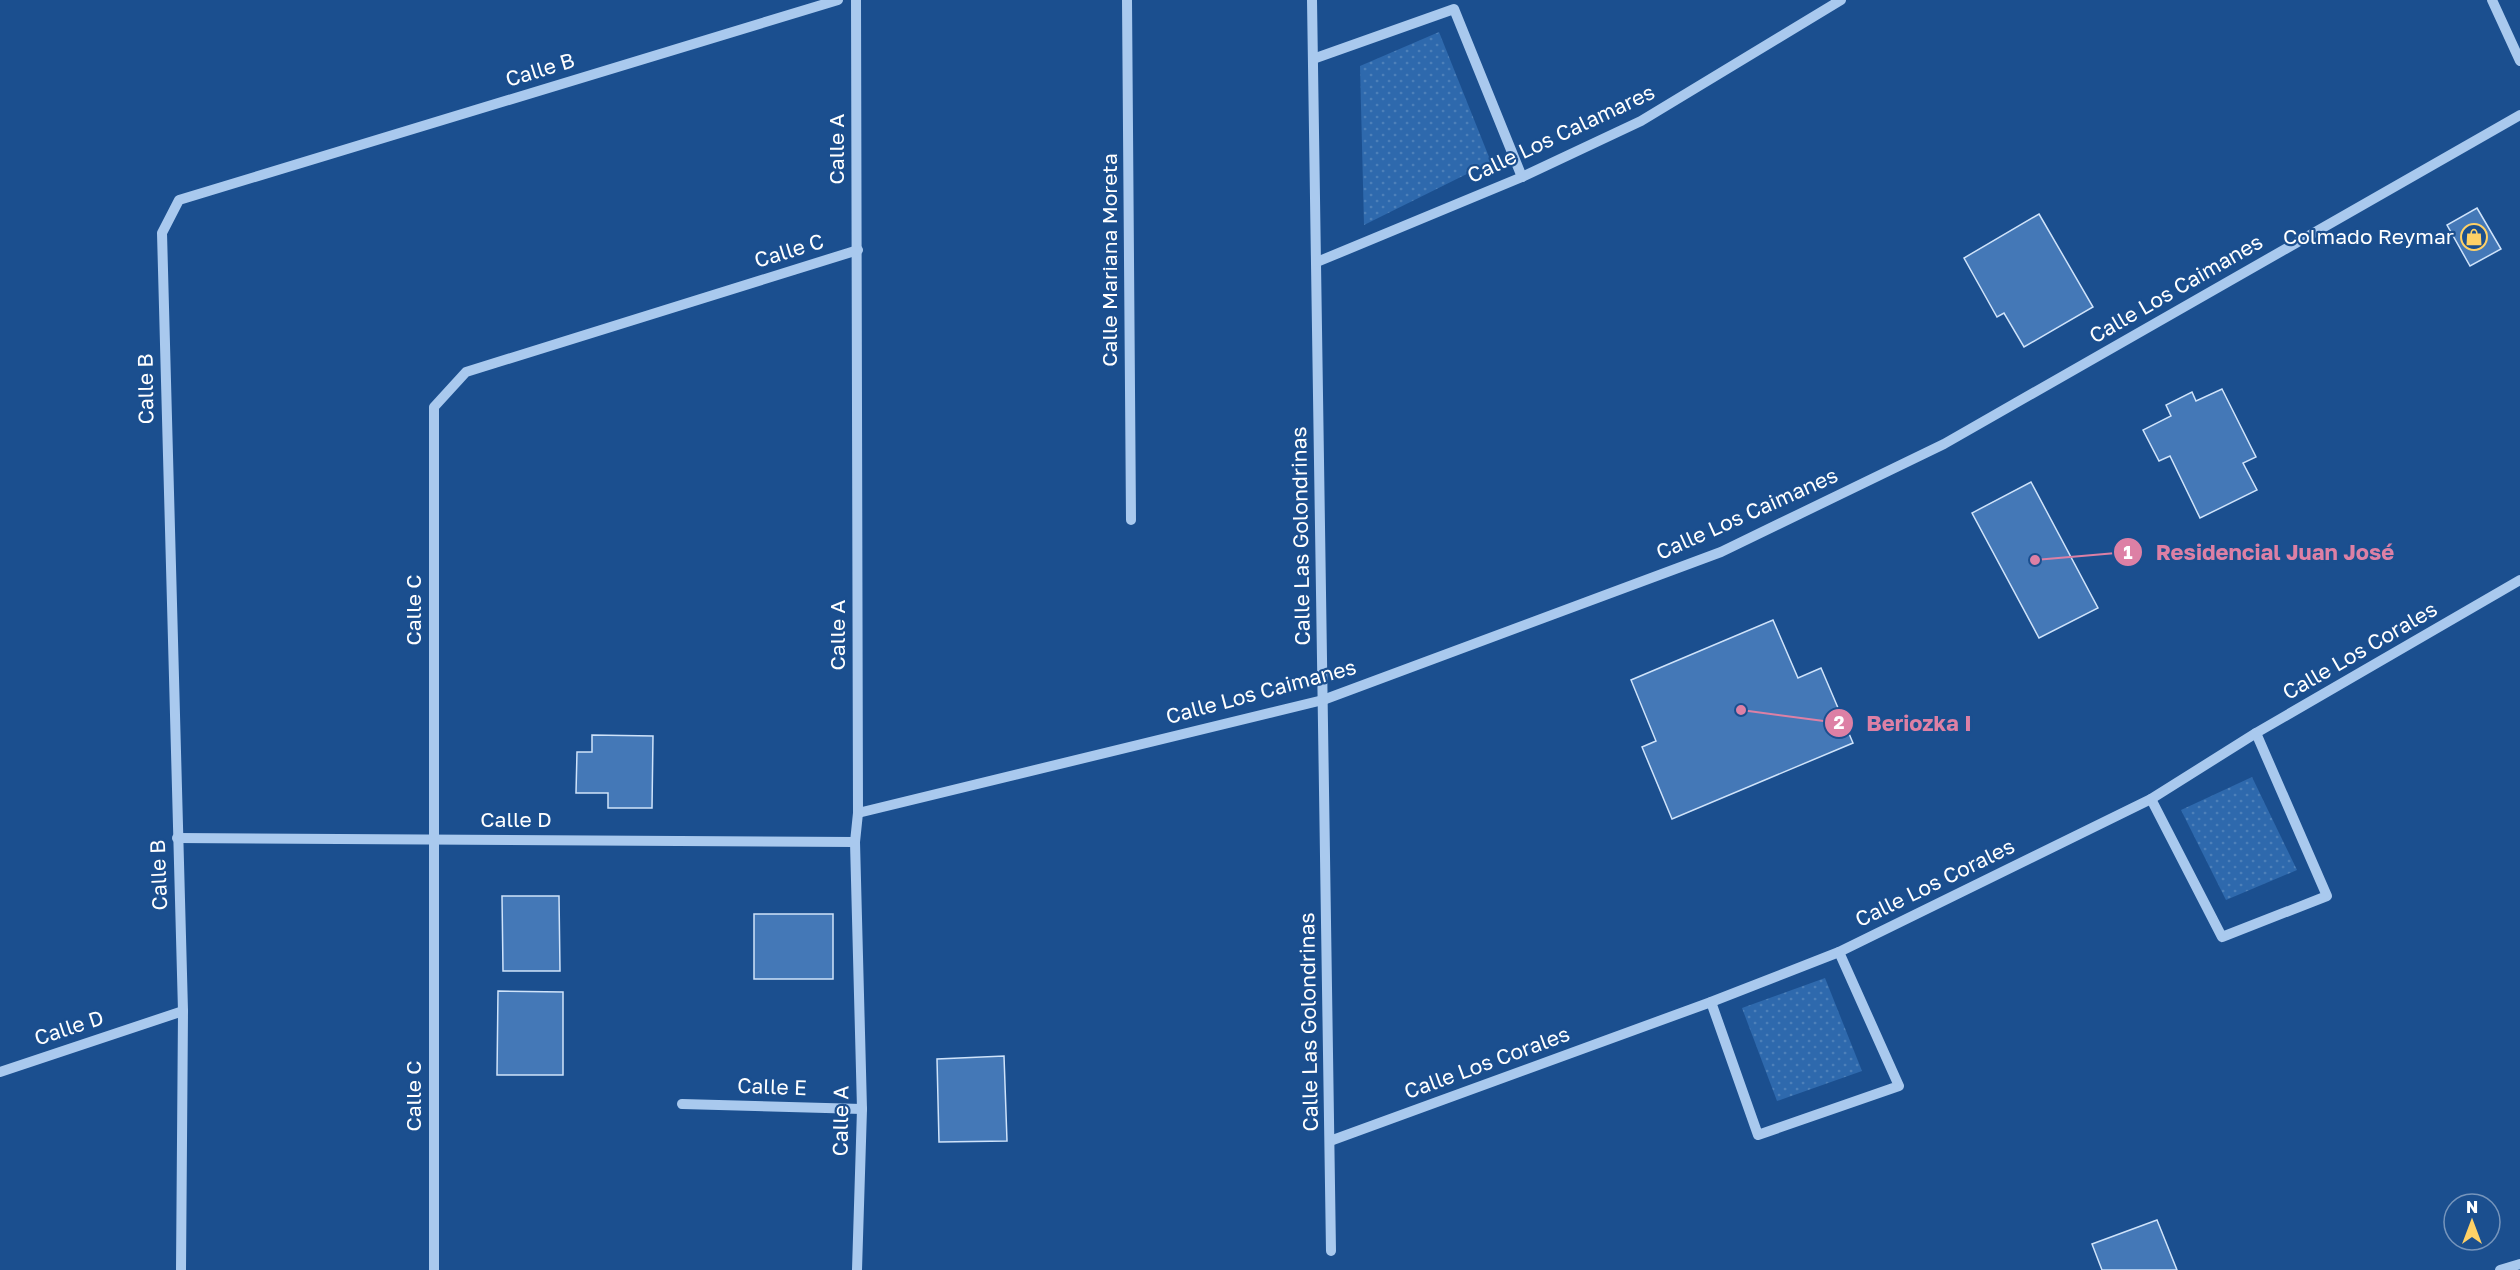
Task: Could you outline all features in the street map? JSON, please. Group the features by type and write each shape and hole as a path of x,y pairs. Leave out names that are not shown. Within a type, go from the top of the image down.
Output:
{"street":[{"name":"Calle B","path":"182,1270 183,1011 162,233 179,200 838,0"},
{"name":"Calle A","path":"856,0 858,813 855,842 862,1109 857,1270"},
{"name":"Calle Mariana Moreta","path":"1127,0 1131,520"},
{"name":"Calle Las Golondrinas","path":"1312,0 1332,1251"},
{"name":"Calle Los Calamares","path":"1317,262 1522,177 1641,122 1841,0"},
{"path":"2492,0 2520,61"},
{"path":"1313,59 1454,9 1522,177"},
{"name":"Calle Los Caimanes","path":"858,813 1323,700 1721,552 1922,454 2520,115"},
{"name":"Calle C","path":"434,1270 434,407 466,372 858,250"},
{"name":"Calle Los Corales","path":"1330,1140 1711,1002 1839,952 2151,799 2256,734 2520,580"},
{"path":"2151,799 2222,937 2326,896 2256,734"},
{"name":"Calle D","path":"177,838 855,842"},
{"path":"1711,1002 1758,1135 1899,1086 1839,952"},
{"name":"Calle D","path":"0,1072 183,1011"},
{"name":"Calle E","path":"682,1104 862,1109"},
{"path":"2500,1270 2520,1264"}],"shaded area":[{"path":"1439,32 1491,162 1364,225 1360,66"},
{"path":"2252,777 2297,870 2226,900 2181,810"},
{"path":"1825,978 1862,1071 1777,1101 1742,1008"}],"building":[{"name":"Colmado Reymar","path":"2477,208 2501,249 2470,266 2447,225"},
{"path":"2039,214 2093,307 2024,347 2004,313 1997,317 1964,258"},
{"path":"2222,389 2256,457 2243,463 2257,490 2200,518 2170,456 2159,461 2143,430 2171,416 2166,405 2192,392 2196,401"},
{"path":"2031,482 2098,608 2039,638 1972,513"},
{"path":"1773,620 1798,678 1821,668 1853,743 1672,819 1642,747 1656,741 1631,680"},
{"path":"592,735 653,736 652,808 608,808 608,793 576,793 577,752 592,752"},
{"path":"502,896 559,896 560,971 503,971"},
{"path":"754,914 833,914 833,979 754,979"},
{"path":"498,991 563,992 563,1075 497,1075"},
{"path":"1004,1056 1007,1141 939,1142 937,1059"},
{"path":"2157,1220 2177,1270 2102,1270 2092,1244"}],"place":[{"name":"Colmado Reymar","path":"2474,237"},
{"name":"Residencial Juan José","path":"2035,560"},
{"name":"Beriozka I","path":"1741,710"}]}
